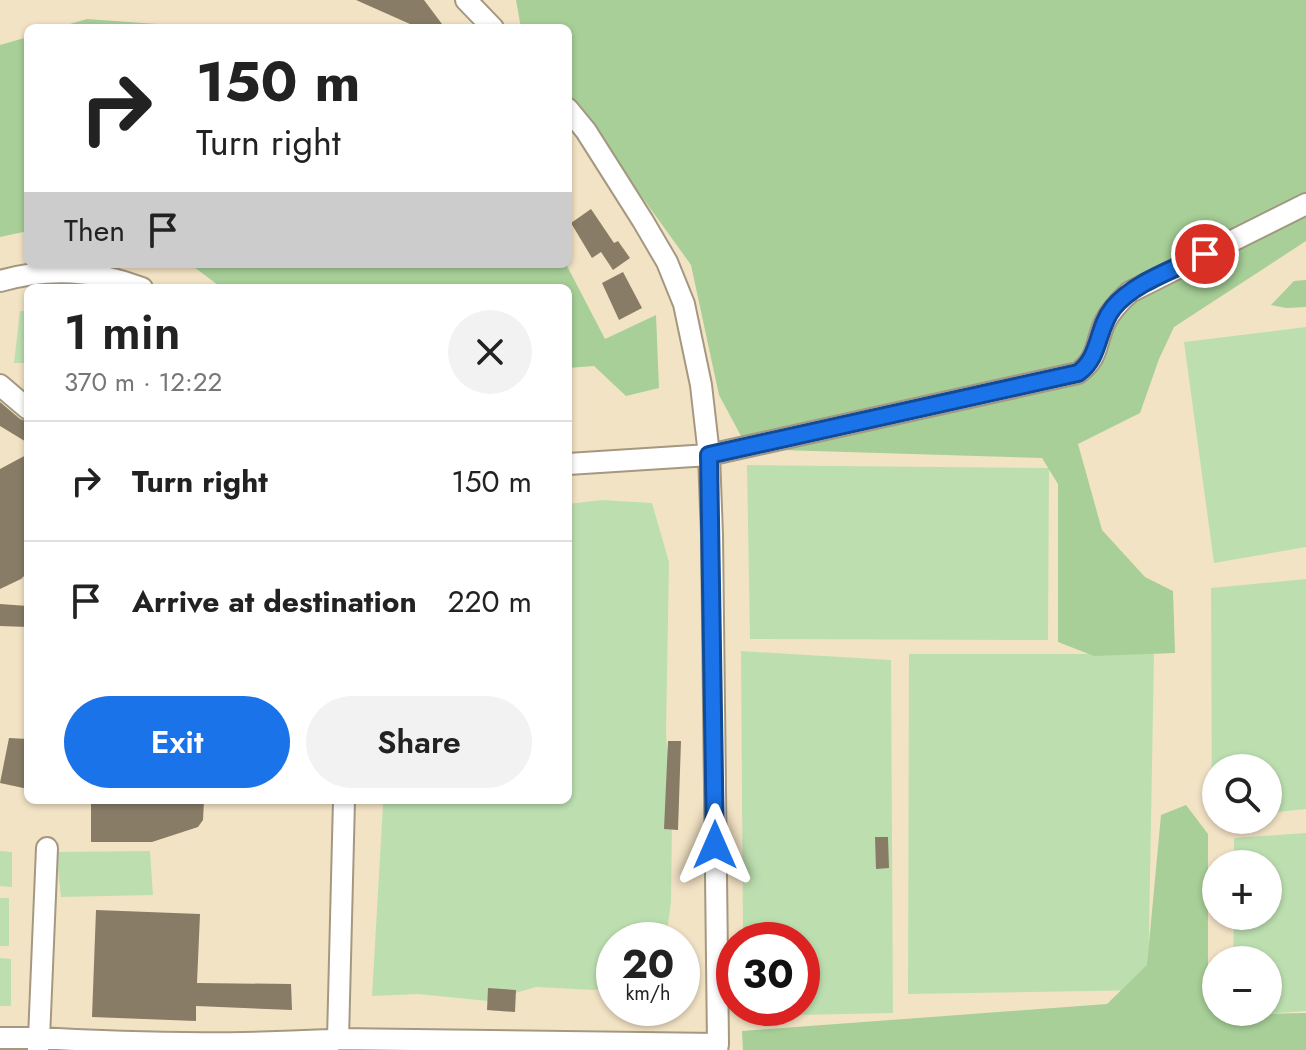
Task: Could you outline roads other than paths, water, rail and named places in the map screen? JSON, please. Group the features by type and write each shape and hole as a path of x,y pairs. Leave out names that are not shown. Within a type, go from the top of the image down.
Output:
{"street":[{"path":"466,0 489,24"},
{"path":"0,1038 39,1044 110,1046 332,1043 718,1047 709,455 701,385 684,304 667,262 586,131 572,114"},
{"path":"572,464 709,455 1078,373 1090,365 1108,316 1130,292 1306,204"},
{"path":"0,281 29,273 66,271 110,276 131,284"},
{"path":"0,385 24,406"},
{"path":"332,1043 344,804"},
{"path":"39,1044 47,848"}]}
